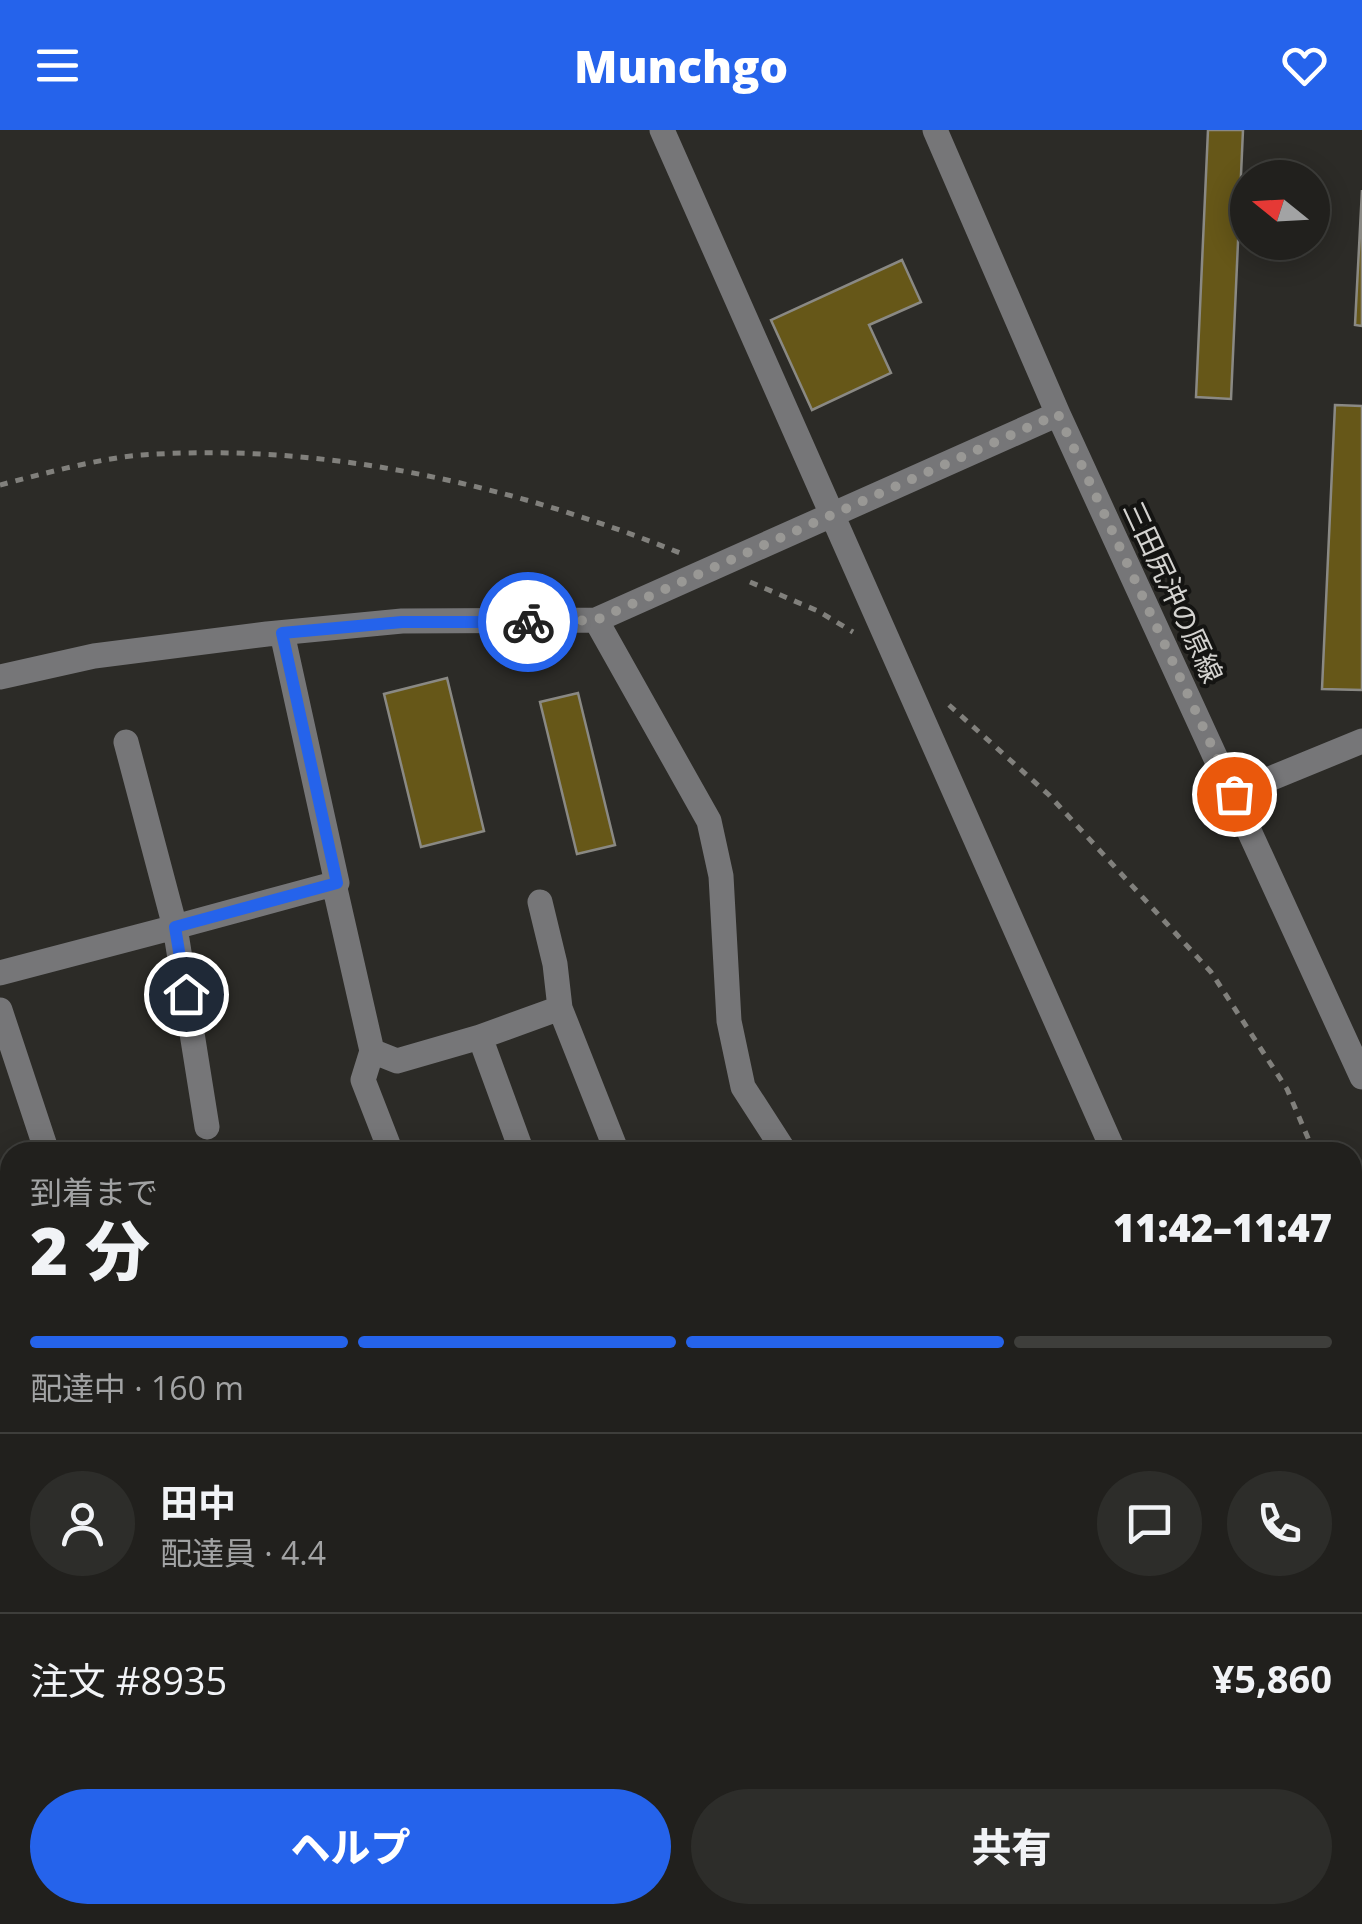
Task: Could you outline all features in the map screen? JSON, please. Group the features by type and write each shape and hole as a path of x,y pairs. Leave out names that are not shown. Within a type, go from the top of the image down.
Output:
{"street":[{"path":"662,130 1110,1142"},
{"name":"三田尻沖の原線","path":"935,130 1058,414 1362,1077"},
{"path":"0,677 94,656 282,633 402,622 596,620 1058,414"},
{"path":"596,620 708,820 721,876 729,1021 743,1087 778,1142"},
{"path":"0,973 337,883 282,633"},
{"path":"1234,794 1362,741"},
{"path":"126,742 175,927 207,1127"},
{"path":"334,884 372,1051 362,1080 387,1142"},
{"path":"540,902 556,964 560,1008 613,1142"},
{"path":"372,1051 397,1061 560,1008"},
{"path":"0,1010 43,1142"},
{"path":"480,1037 518,1142"}],"path":[{"path":"0,485 138,455 230,452 356,464 515,494 716,567 818,611 896,658"},
{"path":"938,695 1049,794 1212,972 1287,1089 1310,1142"}],"building":[{"path":"1208,130 1243,130 1242,160 1230,160 1230,260 1237,260 1231,399 1196,397"},
{"path":"1362,190 1362,326 1355,325"},
{"path":"902,260 921,302 869,325 891,373 812,410 771,320"},
{"path":"1335,405 1362,406 1362,690 1322,689"},
{"path":"447,678 484,831 421,847 384,694"},
{"path":"578,693 615,845 577,854 540,702"}],"way so far":[{"path":"528,622 596,620 1058,414 1234,794"}],"route":[{"path":"186,994 175,927 337,883 282,633 402,622 528,622"}]}
